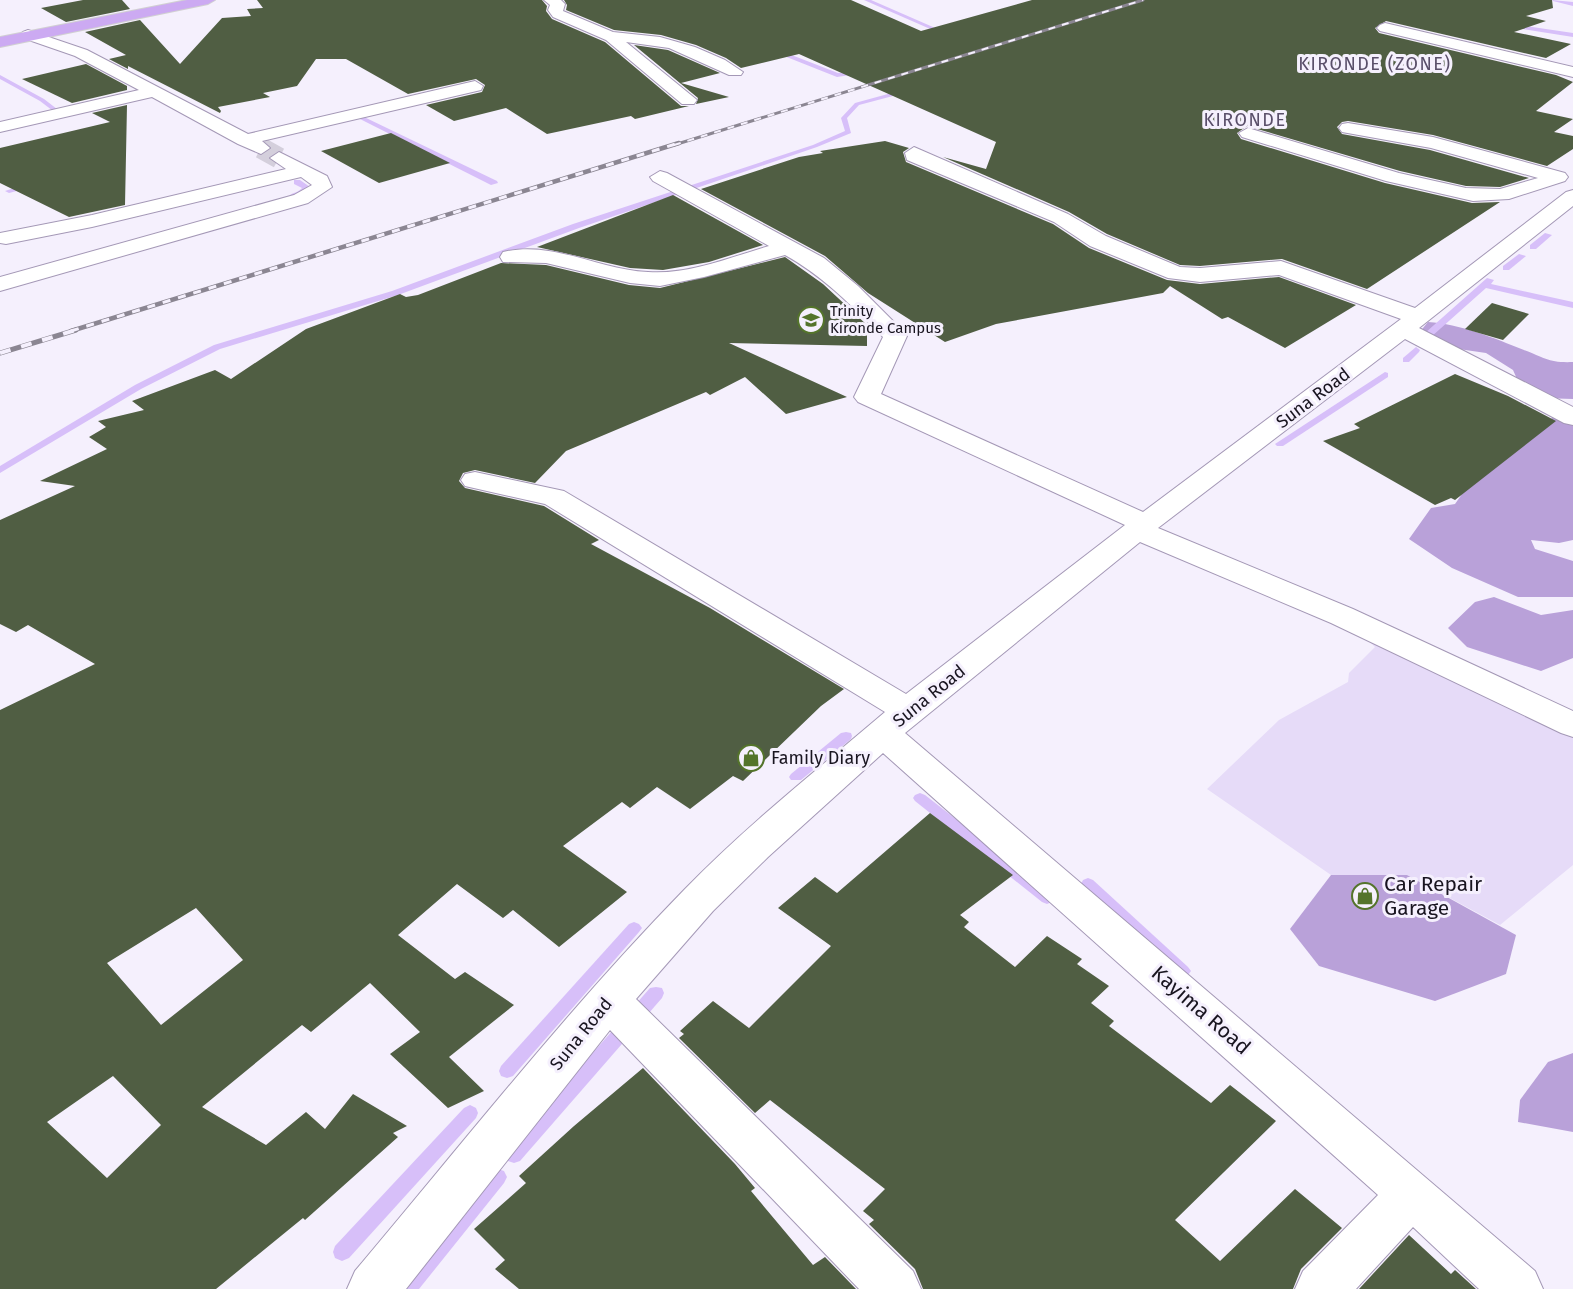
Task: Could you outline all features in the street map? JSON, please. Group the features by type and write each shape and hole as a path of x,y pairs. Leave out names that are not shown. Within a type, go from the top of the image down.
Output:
{"main road":[{"path":"0,42 208,0"}],"street":[{"path":"551,0 558,4 555,10 558,14 611,37 688,100"},
{"path":"1385,27 1573,72"},
{"path":"0,284 301,199 317,192 323,184 303,171 81,53 28,36"},
{"path":"611,37 646,37 671,44 697,52 735,72"},
{"path":"262,149 475,86"},
{"path":"0,127 154,92"},
{"path":"1348,128 1433,143 1568,185"},
{"path":"1248,133 1309,149 1335,161 1378,174 1475,195 1493,196 1568,185"},
{"path":"914,153 914,156 947,171 1061,218 1098,241 1169,271 1200,275 1281,268 1411,323 1573,417"},
{"path":"6,237 92,221 303,171"},
{"path":"660,177 787,247 834,277 895,336 867,397 1142,527 1342,616 1573,725"},
{"name":"Suna Road","path":"373,1289 609,1000 699,900 754,847 895,722 1142,527 1411,323 1568,185"},
{"path":"92,221 121,241"},
{"path":"511,257 531,255 557,257 650,279 699,270 787,247"},
{"name":"Kayima Road","path":"475,480 554,497 895,722 1517,1289"},
{"path":"609,1000 896,1289"},
{"path":"1321,1289 1412,1194"}],"shaded area":[{"path":"1428,322 1477,332 1547,359 1573,362 1573,399 1542,398 1521,388 1513,370 1486,353 1445,347 1418,334"},
{"path":"1564,409 1573,409 1573,540 1559,543 1531,540 1535,549 1573,561 1573,597 1518,597 1452,568 1409,539 1431,508 1455,504 1474,477"},
{"path":"1494,597 1541,615 1573,610 1573,658 1541,671 1467,647 1448,628 1475,602"},
{"path":"1362,634 1573,733 1573,865 1500,925 1407,875 1331,875 1207,789 1279,720 1348,682 1349,673 1375,647"},
{"path":"1331,875 1407,875 1516,935 1506,974 1435,1001 1319,966 1290,929"},
{"path":"1573,1053 1573,1132 1518,1122 1520,1100 1548,1062"}],"building":[{"path":"83,0 122,0 130,9 66,22 41,8"},
{"path":"257,0 542,0 552,19 605,42 681,106 689,106 635,119 631,116 547,134 506,108 454,121 426,105 482,92 485,85 476,79 408,94 346,59 316,59 297,86 263,93 270,97 218,107 220,113 128,66 128,69 109,59 126,55 85,32 140,20 180,64 222,18 251,16 247,9 263,8"},
{"path":"564,0 851,0 921,31 1032,0 1552,0 1553,8 1526,16 1546,21 1514,32 1571,44 1546,58 1386,21 1375,28 1379,33 1556,75 1573,82 1536,111 1573,119 1554,132 1573,136 1573,149 1547,166 1433,135 1348,121 1342,122 1337,127 1342,134 1430,150 1529,178 1500,187 1466,186 1400,171 1247,126 1237,133 1241,139 1385,183 1472,203 1500,202 1367,289 1282,259 1200,266 1180,265 1107,234 1069,212 943,157 986,169 996,142 799,54 741,68 726,58 696,45 661,35 614,30 566,10 567,5"},
{"path":"634,45 668,50 720,73 681,83 729,97 696,104 698,98"},
{"path":"86,64 127,86 127,90 72,103 22,79"},
{"path":"127,105 125,205 69,217 0,183 0,148 110,122 92,113"},
{"path":"391,133 450,163 379,183 321,151"},
{"path":"885,141 909,148 903,152 906,162 1053,224 1089,248 1167,280 1200,284 1279,277 1356,305 1285,348 1228,317 1222,319 1170,286 1163,293 996,324 945,342 868,293 825,256 701,189 799,157 823,153 820,151"},
{"path":"673,195 763,245 709,262 663,270 630,268 537,247"},
{"path":"785,257 823,284 867,325 867,346 729,343 847,397 786,414 745,377 710,395 706,392 566,451 535,483 475,470 463,473 459,481 465,488 544,506 599,540 591,544 710,608 844,689 821,706 743,781 733,776 690,809 657,787 630,808 622,802 563,846 627,892 559,947 513,910 503,918 457,884 398,935 455,979 465,972 514,1005 449,1057 484,1091 448,1108 390,1054 420,1032 370,983 311,1032 302,1025 202,1107 266,1145 306,1112 325,1129 353,1094 407,1126 393,1133 398,1137 305,1220 303,1218 216,1289 0,1289 0,710 95,664 28,625 16,632 0,624 0,520 75,486 40,481 107,449 89,437 106,427 98,421 144,410 132,401 215,370 231,379 306,329 400,294 406,297 418,295 501,263 546,265 629,285 660,288","holes":["196,908 243,960 161,1025 107,963","113,1076 161,1125 107,1178 47,1122"]},
{"path":"1492,303 1529,314 1503,340 1465,329"},
{"path":"1455,374 1508,396 1556,421 1455,500 1451,498 1435,505 1323,441 1360,428 1354,424"},
{"path":"930,813 1013,875 960,915 969,922 964,927 1015,967 1047,936 1082,959 1077,964 1109,986 1091,1003 1114,1021 1109,1026 1211,1103 1230,1085 1276,1121 1175,1220 1220,1261 1295,1189 1342,1228 1301,1269 1293,1289 923,1289 915,1269 869,1224 874,1220 863,1211 885,1189 770,1100 755,1113 679,1038 684,1034 680,1031 713,1001 749,1028 831,946 778,908 815,877 837,893"},
{"path":"643,1068 735,1164 755,1188 751,1191 813,1265 825,1257 856,1289 519,1289 495,1269 505,1260 474,1229 526,1183 519,1176"},
{"path":"1409,1235 1451,1274 1455,1270 1476,1289 1359,1289"}],"waterway":[{"path":"867,0 946,34"},
{"path":"1555,0 1573,4"},
{"path":"1512,26 1573,35"},
{"path":"776,51 837,75 861,73"},
{"path":"0,77 42,100 63,116"},
{"path":"0,470 138,387 217,347 395,293 576,226 815,146 849,132 844,118 857,104 906,91"},
{"path":"362,118 494,183"},
{"path":"293,196 302,193 306,187 297,182"},
{"path":"9,191 29,185"},
{"path":"1533,247 1548,235"},
{"path":"1506,268 1522,256"},
{"path":"1428,335 1490,280"},
{"path":"1485,285 1573,305"},
{"path":"1406,360 1416,350"},
{"path":"1280,444 1385,375"},
{"path":"796,777 846,736"},
{"path":"920,798 1047,898"},
{"path":"1088,884 1183,971"},
{"path":"507,1071 634,928"},
{"path":"514,1155 656,993"},
{"path":"342,1252 470,1113"},
{"path":"407,1289 498,1177"}],"tunnel":[{"path":"261,148 279,158"}],"railway":[{"path":"674,145 1143,0"},
{"path":"71,331 679,143"},
{"path":"0,353 76,330"}],"place":[{"name":"Trinity Kironde Campus","path":"811,320"},
{"name":"Family Diary","path":"751,758"},
{"name":"Car Repair Garage","path":"1365,896"}],"district":[{"name":"KIRONDE (ZONE)","path":"1375,64"},
{"name":"KIRONDE","path":"1245,120"}]}
